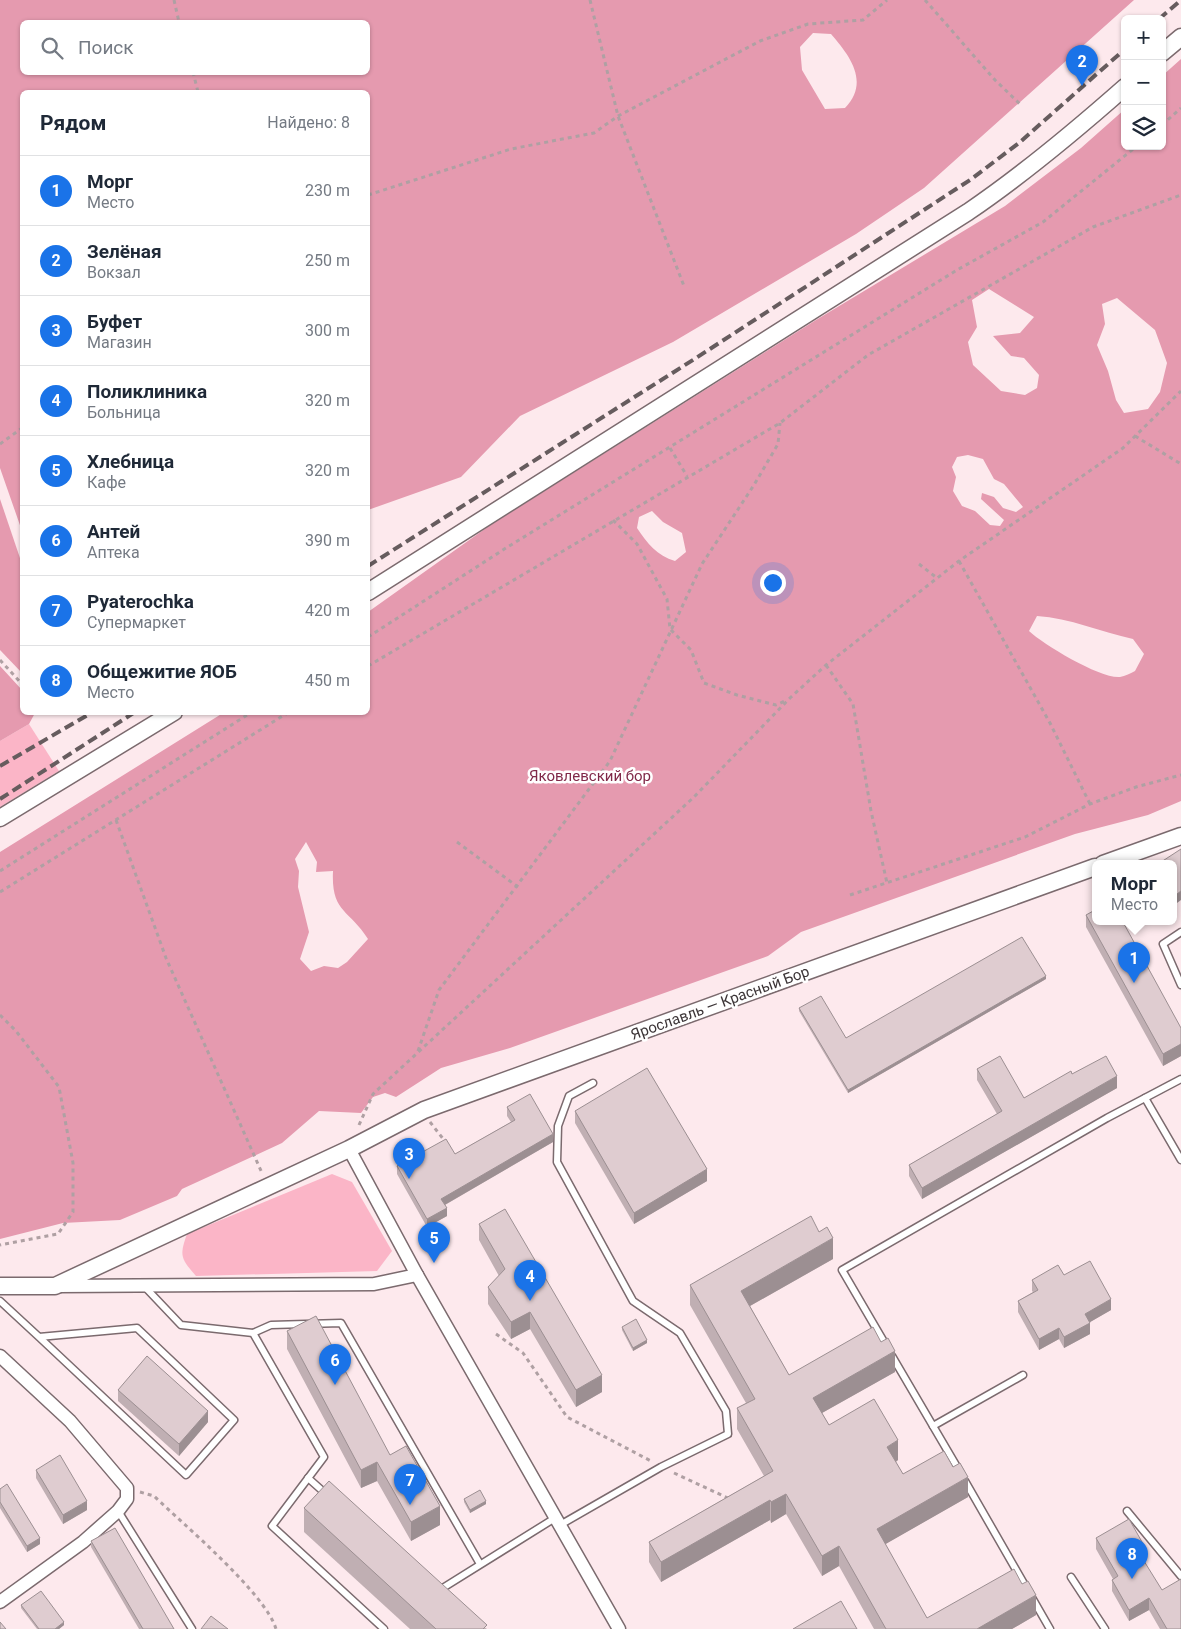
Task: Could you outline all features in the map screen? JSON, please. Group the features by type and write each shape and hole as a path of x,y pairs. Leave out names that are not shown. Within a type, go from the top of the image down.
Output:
{"street":[{"path":"1166,50 1181,37"},
{"path":"370,591 968,212 1017,178 1121,90"},
{"path":"0,818 169,715"},
{"path":"1114,860 1181,836"},
{"name":"Ярославль — Красный Бор","path":"55,1286 349,1149 424,1110 1092,868"},
{"path":"349,1149 417,1275 619,1629"},
{"path":"0,1286 374,1284 417,1275"},
{"path":"0,1356 70,1421 127,1488 127,1499 118,1511 83,1542 0,1602"}],"lane":[{"path":"1181,932 1163,944 1181,985"},
{"path":"1050,1629 842,1270 1181,1079"},
{"path":"436,1592 480,1564 558,1521 728,1434 726,1411 680,1333 633,1301 557,1162 558,1126 569,1096 593,1083"},
{"path":"1145,1098 1181,1160"},
{"path":"144,1285 181,1325 253,1333 271,1325 341,1323 480,1564"},
{"path":"0,1301 186,1474 234,1420 137,1328 39,1337"},
{"path":"253,1333 324,1457 272,1526 384,1629"},
{"path":"933,1426 1023,1375"},
{"path":"308,1478 329,1497"},
{"path":"118,1511 192,1629"},
{"path":"1127,1511 1181,1576"},
{"path":"1071,1577 1105,1629"},
{"path":"428,1586 442,1598"}],"path":[{"path":"174,0 179,20"},
{"path":"590,0 618,116 684,286"},
{"path":"370,194 380,189 511,149 594,133 618,116 760,41 808,24 862,20 887,0"},
{"path":"925,0 995,80 1021,105"},
{"path":"194,75 198,90"},
{"path":"1166,121 1181,108"},
{"path":"370,636 506,548 957,270 1043,222 1132,150"},
{"path":"370,665 687,476 780,423 868,356 1093,227 1181,195"},
{"path":"349,1149 373,1094 694,797 790,698 826,665 959,561 1123,448 1181,391"},
{"path":"418,1052 439,990 518,887 610,761 702,564 754,485 778,444 780,423"},
{"path":"0,444 20,429"},
{"path":"1135,436 1181,464"},
{"path":"670,448 687,476"},
{"path":"613,520 637,544 667,599 670,629 690,650 704,683 737,696 776,705 790,698"},
{"path":"959,561 1050,723 1090,804"},
{"path":"919,564 937,578"},
{"path":"0,660 20,682"},
{"path":"826,665 853,704 871,811 887,883"},
{"path":"0,871 247,715"},
{"path":"0,892 284,715"},
{"path":"850,895 1025,837 1090,804 1136,787 1181,775"},
{"path":"116,820 166,958 268,1187"},
{"path":"457,842 518,887"},
{"path":"0,1015 16,1031 59,1087 73,1163 73,1212 58,1234 0,1245"},
{"path":"424,1110 432,1127 444,1140"},
{"path":"496,1334 523,1353 567,1417 661,1467 737,1502"},
{"path":"127,1488 154,1496 246,1585 273,1618 276,1629"}],"shaded area":[{"path":"29,724 59,771 0,807 0,741"},
{"path":"332,1174 352,1182 392,1251 377,1271 196,1276 184,1261 182,1252 187,1234"}],"green space":[{"path":"0,0 1134,0 924,188 856,234 673,342 520,416 461,477 370,509 370,90 20,90 20,525 0,468","holes":["813,33 831,34 845,51 857,79 856,89 845,108 825,109 802,70 800,47"]},
{"name":"Яковлевский бор","path":"1181,59 1181,801 1148,815 1075,834 801,932 768,956 510,1048 441,1068 396,1097 385,1093 373,1097 361,1113 319,1111 282,1143 182,1189 177,1196 120,1220 63,1223 0,1239 0,852 220,715 370,715 370,611 489,526 816,320 1005,206 1081,148 1121,113 1121,150 1166,150 1166,72","holes":["989,289 1034,317 1020,333 993,336 1011,356 1024,358 1039,375 1037,388 1025,395 1001,391 973,365 968,342 977,327 972,300","1117,298 1155,330 1167,363 1160,392 1148,409 1124,413 1116,400 1108,371 1097,345 1105,324 1102,304","968,455 983,459 994,479 1004,484 1023,507 1016,512 1003,508 994,497 982,493 981,499 1004,520 1000,526 990,525 975,511 962,506 953,491 956,477 952,467 957,457","652,511 663,522 682,533 686,552 675,561 658,552 649,544 637,528 639,517","1037,616 1073,622 1133,639 1144,654 1135,671 1126,675 1120,677 1100,673 1059,652 1029,631","306,842 317,862 316,872 333,871 333,885 338,903 368,939 347,962 338,968 324,966 311,971 300,959 309,932 298,887 299,871 295,859"]},
{"path":"0,499 20,558 20,671 0,650"},
{"path":"0,666 20,688 20,715 34,715 29,724 0,741"}],"building":[{"path":"1181,849 1181,891 1177,894 1177,860 1164,860"},
{"path":"1092,912 1092,925 1125,925 1181,1028 1181,1044 1163,1054 1086,915"},
{"path":"1022,937 1046,976 848,1090 799,1008 821,996 846,1038"},
{"path":"1000,1056 1024,1098 1071,1071 1072,1074 1106,1056 1117,1076 922,1188 909,1165 1002,1111 977,1069"},
{"path":"647,1068 707,1169 634,1213 575,1111"},
{"path":"530,1094 553,1134 441,1199 447,1208 427,1219 397,1166 446,1139 455,1154 515,1120 507,1107"},
{"path":"505,1209 602,1375 576,1390 530,1312 511,1322 488,1287 505,1269 479,1224"},
{"path":"811,1216 819,1232 827,1227 833,1238 741,1291 789,1375 873,1327 881,1342 888,1338 895,1351 813,1398 829,1425 874,1399 898,1440 887,1447 903,1474 944,1451 953,1467 960,1463 968,1477 877,1529 927,1618 1014,1569 1022,1584 1028,1581 1036,1595 977,1629 886,1629 839,1546 822,1556 786,1494 771,1502 770,1500 661,1562 649,1542 773,1471 737,1408 755,1399 690,1285"},
{"path":"1090,1261 1111,1299 1085,1314 1090,1323 1064,1337 1059,1328 1039,1339 1018,1301 1038,1290 1032,1280 1058,1265 1064,1275"},
{"path":"316,1316 390,1455 406,1446 440,1506 411,1522 377,1462 361,1470 287,1331"},
{"path":"636,1319 647,1340 633,1348 622,1327"},
{"path":"147,1356 208,1411 179,1444 118,1390"},
{"path":"60,1455 87,1501 63,1515 36,1470"},
{"path":"329,1481 487,1625 483,1629 436,1629 304,1508"},
{"path":"7,1484 40,1538 27,1546 0,1502 0,1489"},
{"path":"480,1490 486,1501 470,1510 464,1499"},
{"path":"1129,1519 1146,1549 1139,1553 1162,1590 1181,1579 1181,1629 1167,1629 1149,1598 1129,1610 1112,1580 1118,1576 1096,1538"},
{"path":"115,1528 174,1629 143,1629 91,1541"},
{"path":"41,1591 64,1622 55,1629 39,1629 21,1605"},
{"path":"841,1601 857,1629 793,1629"},
{"path":"211,1616 228,1629 201,1629"},
{"path":"0,1622 6,1629 0,1629"}],"railway":[{"path":"1164,15 1181,0"},
{"path":"370,565 696,358 970,180 1019,143 1121,53"},
{"path":"0,766 88,715"},
{"path":"0,799 130,715"}],"place":[{"name":"Зелёная","path":"1082,86"},
{"name":"Морг","path":"1134,983"},
{"name":"Буфет","path":"409,1179"},
{"name":"Хлебница","path":"434,1263"},
{"name":"Поликлиника","path":"530,1301"},
{"name":"Антей","path":"335,1385"},
{"name":"Pyaterochka","path":"410,1505"},
{"name":"Общежитие ЯОБ","path":"1132,1579"}]}
